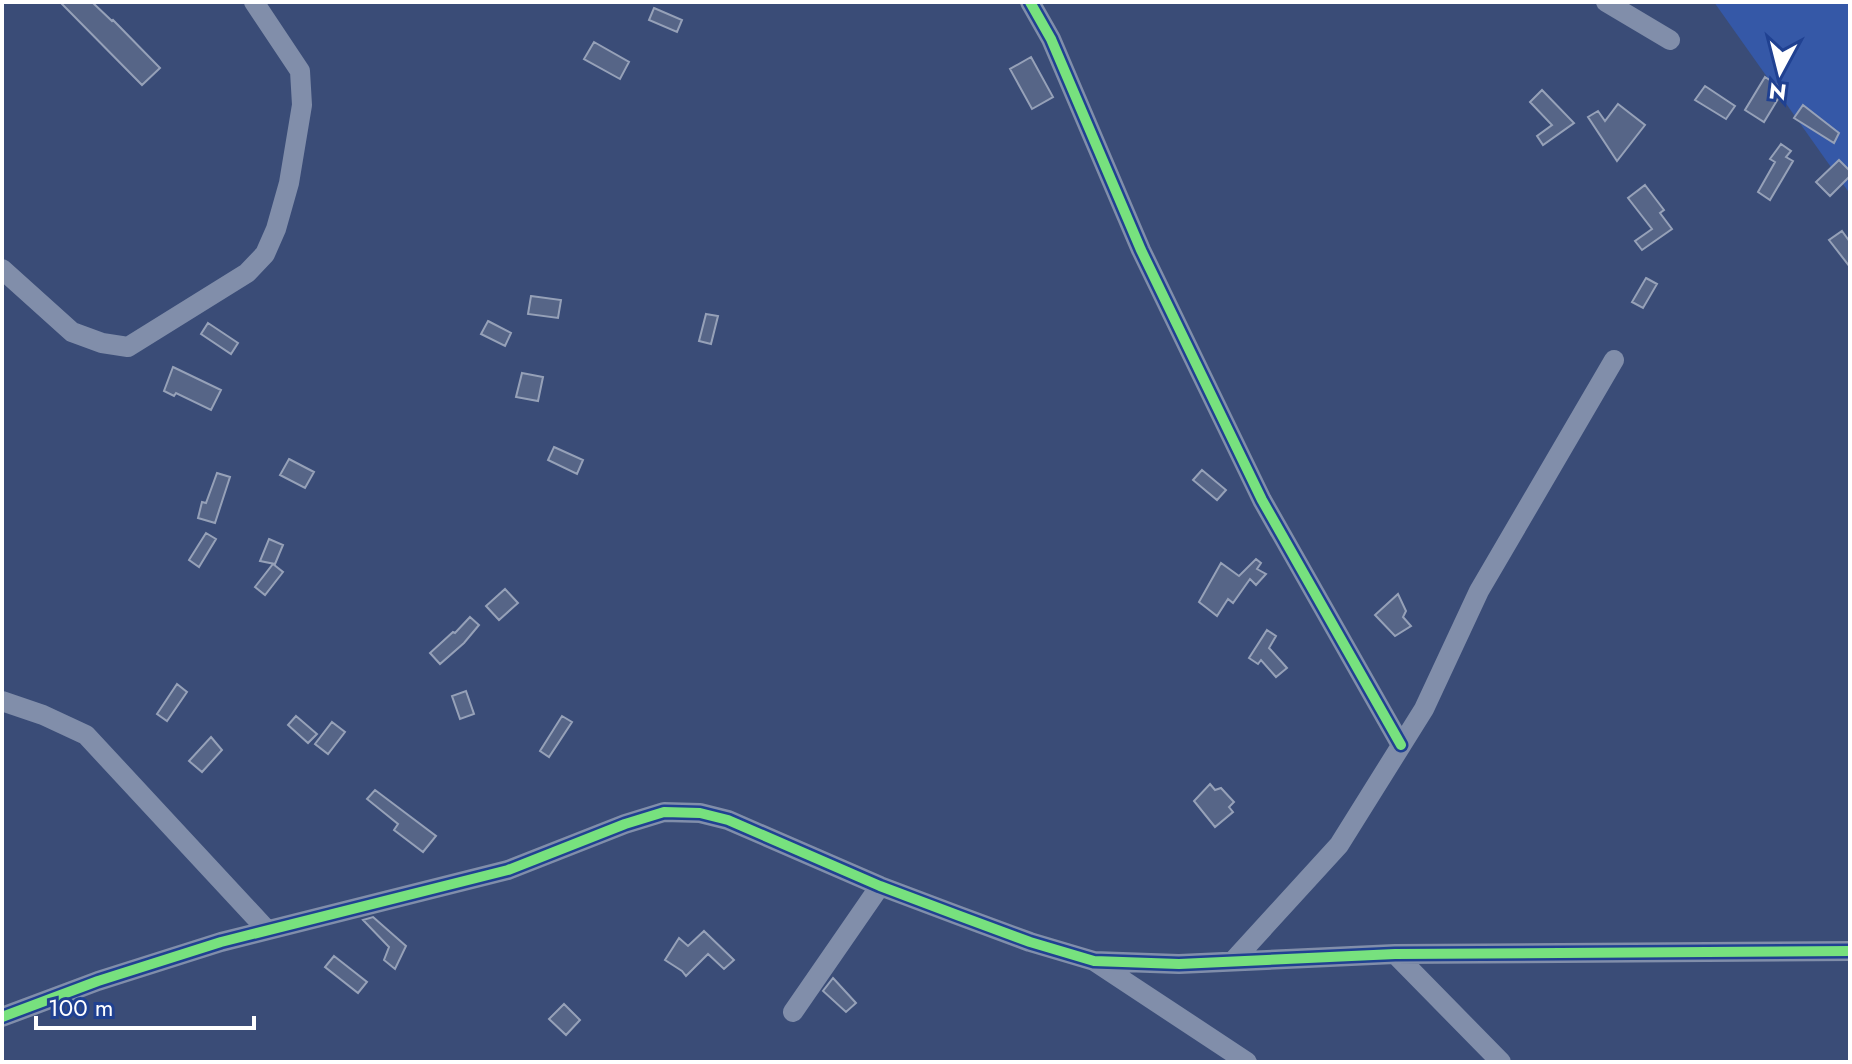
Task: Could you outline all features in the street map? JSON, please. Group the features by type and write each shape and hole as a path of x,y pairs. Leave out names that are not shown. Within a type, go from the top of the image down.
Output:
{"street":[{"path":"2,269 72,332 102,343 128,347 247,273 265,254 276,229 289,183 302,105 300,71 254,2"},
{"path":"1030,2 1051,39 1141,250 1262,500 1401,745"},
{"path":"1606,2 1670,40"},
{"path":"1233,961 1339,845 1424,709 1479,591 1614,360"},
{"path":"2,701 43,715 86,735 267,930"},
{"path":"2,1017 98,981 221,942 508,870 664,812 700,813 728,820 880,886 1030,942 1094,961 1179,964 1395,954 1850,951"},
{"path":"793,1012 880,886"},
{"path":"1395,954 1501,1062"},
{"path":"1094,961 1247,1062"}],"shaded area":[{"path":"1714,2 1850,2 1850,194"}],"building":[{"path":"60,2 92,2 160,68 142,85"},
{"path":"654,8 682,20 677,32 649,20"},
{"path":"594,42 629,62 620,79 584,59"},
{"path":"1031,57 1053,97 1032,109 1010,69"},
{"path":"1765,77 1784,89 1764,122 1745,110"},
{"path":"1705,86 1735,106 1726,119 1695,100"},
{"path":"1542,90 1574,123 1543,145 1537,136 1552,125 1530,102"},
{"path":"1618,104 1645,125 1617,161 1588,117 1598,111 1605,121"},
{"path":"1803,105 1839,133 1834,143 1794,118"},
{"path":"1781,144 1791,151 1786,157 1793,161 1770,200 1758,192 1775,162 1770,159"},
{"path":"1839,160 1850,171 1850,176 1830,196 1816,182"},
{"path":"1645,185 1664,210 1660,213 1672,229 1642,250 1635,241 1652,229 1628,198"},
{"path":"1842,231 1850,242 1850,267 1829,240"},
{"path":"1646,278 1657,284 1643,308 1632,302"},
{"path":"531,296 561,300 558,318 528,314"},
{"path":"706,314 718,316 711,344 699,341"},
{"path":"488,321 511,333 505,346 481,334"},
{"path":"208,323 238,343 231,354 201,334"},
{"path":"173,367 221,390 211,410 176,393 174,396 164,391"},
{"path":"522,373 543,377 538,401 516,397"},
{"path":"554,447 583,460 577,474 548,460"},
{"path":"289,459 314,472 305,488 280,475"},
{"path":"1202,470 1226,490 1217,500 1193,480"},
{"path":"217,473 230,477 215,523 198,518 202,502 206,503"},
{"path":"206,533 216,539 199,567 189,560"},
{"path":"269,539 283,545 275,564 260,561"},
{"path":"1256,559 1261,563 1257,569 1266,574 1256,585 1250,579 1233,603 1228,599 1217,616 1199,602 1221,563 1239,576"},
{"path":"273,564 283,572 265,595 255,587"},
{"path":"505,589 518,603 499,620 486,606"},
{"path":"1398,594 1406,611 1403,617 1411,626 1395,636 1375,615"},
{"path":"470,617 479,625 440,664 430,653"},
{"path":"1267,630 1276,636 1269,648 1287,668 1276,677 1261,660 1258,664 1249,658"},
{"path":"177,684 187,692 167,721 157,714"},
{"path":"466,691 474,714 460,719 452,696"},
{"path":"296,716 317,734 308,743 288,725"},
{"path":"562,716 572,722 549,757 540,751"},
{"path":"332,722 345,732 328,754 315,744"},
{"path":"211,737 222,750 202,772 189,761"},
{"path":"1210,784 1215,790 1221,788 1234,802 1229,807 1233,812 1215,827 1194,801"},
{"path":"375,790 436,836 423,852 394,830 398,824 367,799"},
{"path":"373,917 406,946 395,969 384,960 389,947 363,920"},
{"path":"704,931 734,960 724,969 708,954 686,976 665,960 679,938 688,946"},
{"path":"334,956 367,982 358,993 325,967"},
{"path":"833,978 856,1003 846,1012 823,991"},
{"path":"564,1004 580,1020 566,1035 549,1019"}],"cycle path":[{"path":"1030,2 1051,39 1141,250 1262,500 1401,745"},
{"path":"2,1017 98,981 221,942 508,870 664,812 700,813 728,820 880,886 1030,942 1094,961 1179,964 1395,954 1850,951"}]}
